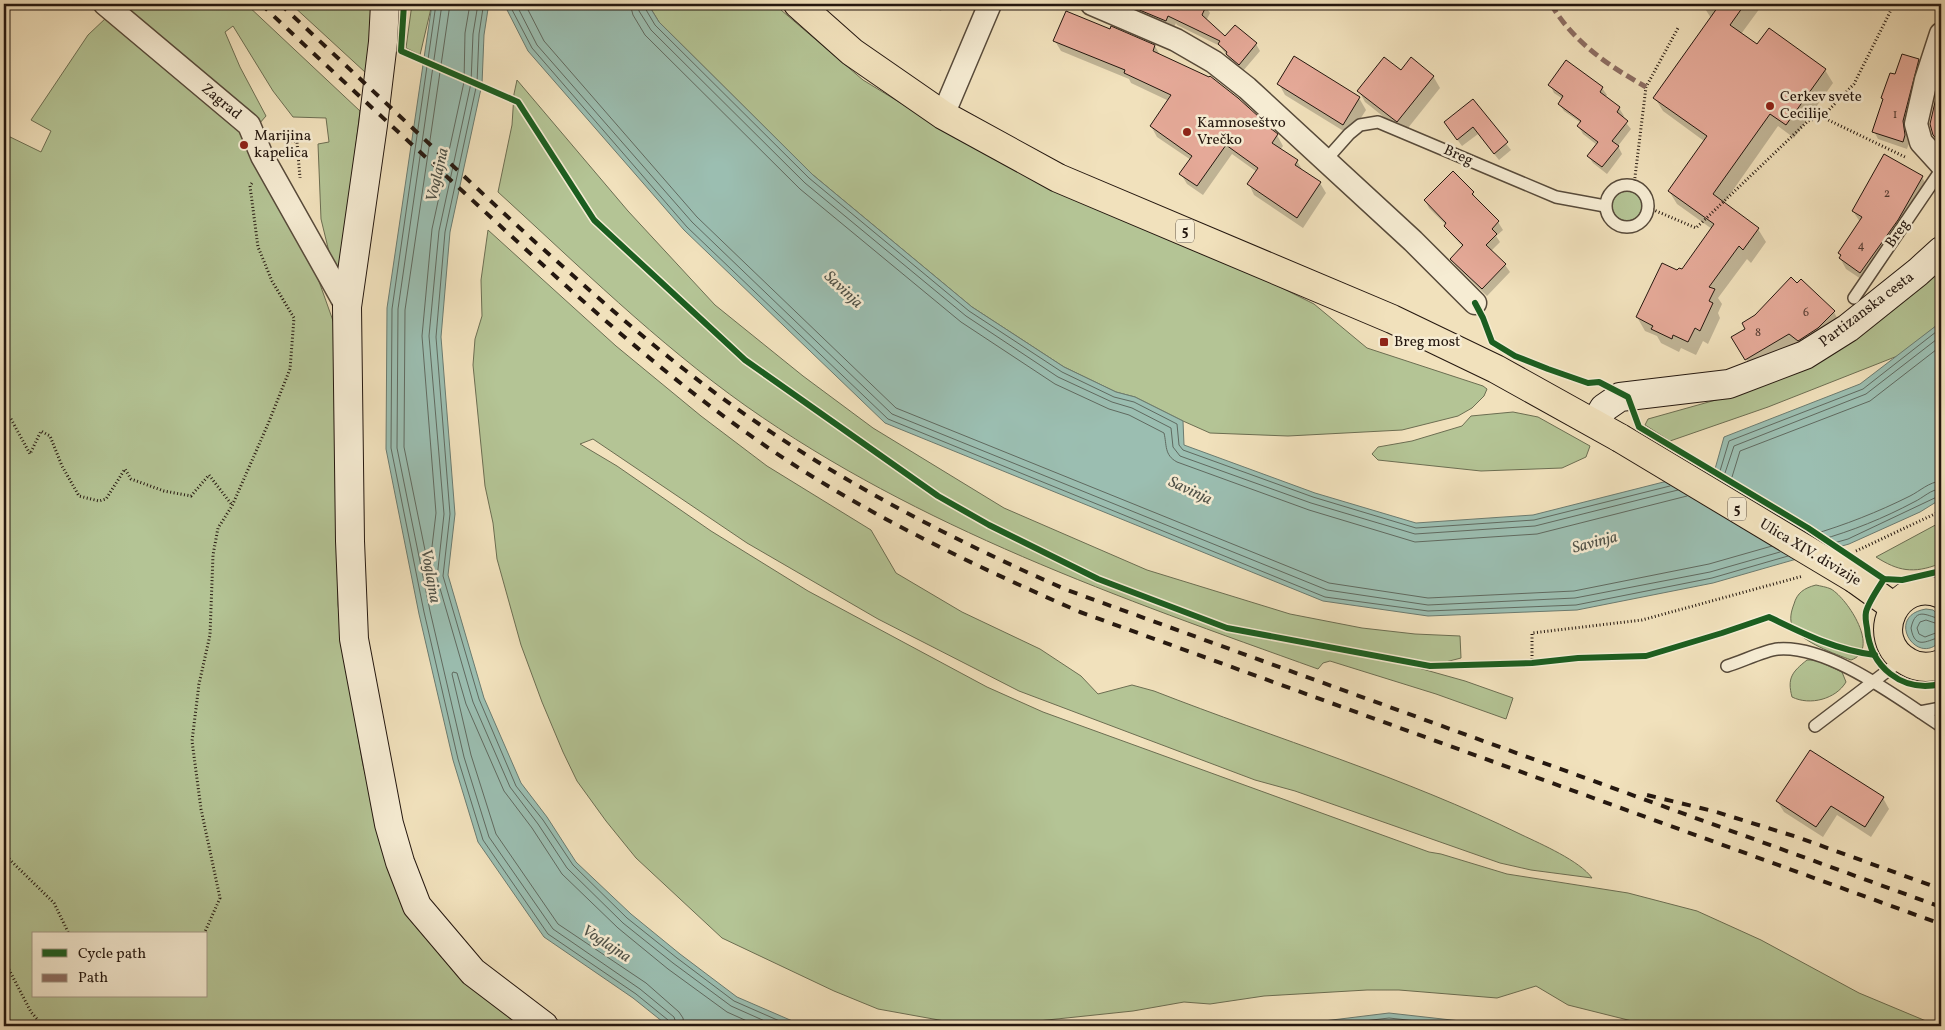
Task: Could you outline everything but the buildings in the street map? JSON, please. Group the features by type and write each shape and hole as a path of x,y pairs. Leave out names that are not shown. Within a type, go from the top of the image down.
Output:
{"main road":[{"name":"5","path":"798,4 852,52 943,115 1058,178 1392,319 1496,369 1595,422"},
{"name":"Ulica XIV. divizije","path":"1595,422 1620,438 1852,567 1894,607"},
{"path":"1941,594 1927,590 1914,592 1903,598 1894,607 1889,618 1888,629 1889,640 1894,651 1912,665 1923,667 1941,664"}],"street":[{"name":"Zagrad","path":"105,4 248,125 262,156 347,307"},
{"path":"385,4 383,42 373,125 347,307 350,541 354,639 389,824 400,862 417,906 473,972 544,1026"},
{"path":"943,115 990,4"},
{"path":"1092,4 1176,40 1214,62 1247,88 1413,241 1475,303"},
{"path":"1941,34 1926,80 1916,124 1921,142 1941,164"},
{"name":"Partizanska cesta","path":"1595,422 1604,408 1620,397 1729,384 1805,355 1848,328 1918,272 1941,251"}],"lane":[{"name":"Breg","path":"1325,161 1349,134 1360,125 1378,122 1556,197 1605,206"},
{"name":"Breg","path":"1854,298 1941,170"},
{"path":"1621,185 1634,185 1640,188 1647,197 1649,208 1644,220 1635,227 1624,228 1613,223 1607,215 1605,206 1610,192 1621,185"},
{"path":"1728,666 1778,649 1814,652 1874,683 1941,726"},
{"path":"1814,726 1874,683 1903,659"},
{"path":"1920,712 1941,708"}],"path":[{"path":"1649,208 1696,228 1808,121 1822,117 1854,84 1894,4"},
{"path":"1634,185 1646,87 1678,28"},
{"path":"1822,117 1907,158"},
{"path":"205,932 220,898 201,809 192,741 199,684 210,635 212,555 218,528 232,506 290,370 294,318 272,281 258,247 250,186 262,156 274,138 297,142 301,182"},
{"path":"4,411 11,419 30,454 41,431 50,436 62,466 79,496 99,501 106,499 125,469 131,479 164,491 192,496 209,474 232,506"},
{"path":"1852,567 1941,511"},
{"path":"1532,663 1532,633 1642,620 1805,575"},
{"path":"1523,663 1542,662"},
{"path":"4,854 54,903 68,932"},
{"path":"4,960 31,1012 43,1026"}],"green space":[{"path":"115,4 246,4 360,111 341,271 330,256 321,219 318,144 329,142 326,118 293,117 273,91 233,26 225,32 240,67 266,116 259,124"},
{"path":"291,4 373,4 366,73"},
{"path":"412,4 432,4 420,55 406,48"},
{"path":"648,4 774,4 863,80 976,149 1276,285 1314,304 1367,348 1483,386 1487,389 1484,396 1472,408 1458,416 1402,430 1288,436 1210,433 1135,397 1116,392 1064,367 972,307 813,175 659,22"},
{"path":"1238,4 1361,4 1346,6 1244,6"},
{"path":"107,17 246,137 316,273 337,332 338,605 363,765 382,840 464,979 522,1026 4,1026 4,134 41,152 51,131 31,120 88,35"},
{"path":"517,80 628,211 715,305 803,376 873,428 1004,508 1147,570 1290,614 1362,628 1415,634 1460,636 1461,658 1430,666 1415,667 1465,681 1513,698 1506,719 1436,694 1330,661 1323,663 1318,669 1096,587 1023,557 951,524 881,489 812,449 746,406 681,356 619,303 498,192 512,125"},
{"path":"1627,191 1638,195 1642,206 1638,217 1627,221 1616,217 1612,206 1616,195"},
{"path":"488,230 616,346 701,416 767,466 871,530 896,573 962,612 1040,649 1081,676 1098,694 1132,685 1154,691 1340,759 1432,795 1530,839 1570,859 1592,878 1531,870 1500,863 1295,791 1255,780 1019,691 878,619 747,543 593,439 580,444 617,466 711,531 808,591 987,687 1043,712 1429,852 1507,874 1628,893 1697,911 1761,940 1859,993 1938,1026 1652,1026 1568,1005 1536,986 1497,998 1399,990 1367,990 1264,996 1210,1004 1184,1002 1133,1011 1009,1024 950,1022 878,1009 834,991 722,938 636,858 577,781 542,702 521,645 497,559 493,523 485,486 473,365 475,339 482,316 481,280"},
{"path":"1941,268 1941,322 1900,355 1768,407 1670,441 1645,425 1648,419 1775,381 1816,364 1835,353 1911,295"},
{"path":"1513,412 1538,417 1590,446 1586,457 1562,468 1481,471 1378,460 1372,454 1378,447 1412,441 1462,426 1471,416"},
{"path":"1941,522 1941,563 1921,569 1906,570 1876,557"},
{"path":"1816,585 1831,589 1838,595 1846,603 1859,624 1863,646 1859,654 1851,660 1811,642 1793,627 1791,616 1797,597 1805,589"},
{"path":"1807,660 1816,660 1842,672 1846,682 1842,688 1829,697 1814,701 1799,700 1792,697 1790,685 1792,676"}],"water":[{"name":"Voglajna","path":"432,4 492,4 488,9 484,35 482,84 450,232 441,337 455,514 448,575 484,698 521,783 547,817 576,862 631,914 737,997 804,1026 668,1026 633,998 544,937 478,842 453,760 419,614 386,449 387,308"},
{"name":"Savinja","path":"504,4 648,4 659,22 813,175 972,307 1064,367 1116,392 1135,397 1183,421 1184,445 1315,493 1416,523 1533,515 1715,469 1724,437 1860,384 1941,322 1941,499 1920,512 1849,544 1713,583 1577,610 1428,616 1323,601 885,423 684,230 528,51"},
{"path":"1926,609 1933,610 1941,617 1941,640 1932,647 1923,648 1915,645 1909,638 1906,630 1907,621 1913,614"},
{"path":"1389,1013 1505,1026 1283,1026"}],"railway":[{"path":"261,4 529,252 663,369 770,449 844,496 882,517 960,557 1080,612 1941,924"},
{"path":"280,4 534,241 666,355 729,403 821,464 869,492 967,544 1067,590 1941,907"},
{"path":"1647,795 1713,811 1797,837 1941,889"}],"marked path":[{"path":"1551,4 1570,30 1593,52 1605,62 1646,87"}],"cycle path":[{"path":"404,4 401,51 518,102 594,220 745,360 938,496 989,525 1098,579 1227,628 1430,666 1532,663 1578,658 1646,656 1769,617 1834,645 1875,655"},
{"path":"1475,303 1492,342 1515,356 1588,383 1599,382 1628,397 1639,427 1808,528 1884,579 1902,580 1941,571"},
{"path":"1884,579 1871,600 1866,614 1869,642 1874,654 1881,665 1901,681 1913,685 1941,684"}],"place":[{"name":"Cerkev svete Cecilije","path":"1770,106"},
{"name":"Kamnoseštvo Vrečko","path":"1187,132"},
{"name":"Marijina kapelica","path":"244,145"},
{"name":"Breg most","path":"1384,342"}]}
